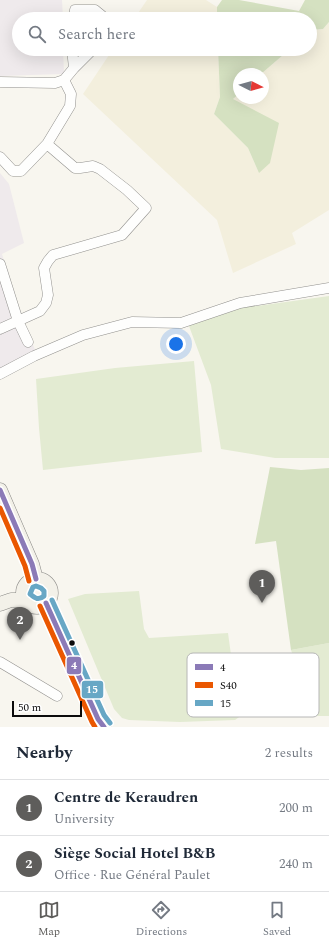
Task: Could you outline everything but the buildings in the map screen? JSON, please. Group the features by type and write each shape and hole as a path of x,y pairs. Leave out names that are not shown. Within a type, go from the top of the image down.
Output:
{"main road":[{"path":"0,490 32,564 36,579"},
{"path":"36,579 49,585 51,594 50,599 46,603 36,606 29,604 25,595 28,582 36,579"},
{"path":"6,602 25,595"},
{"path":"46,603 96,715 104,727"}],"street":[{"path":"74,12 74,10 95,10 97,12"},
{"path":"73,56 74,68"},
{"path":"0,82 55,83 64,80 86,56"},
{"path":"0,157 13,171 21,171 47,144 70,106 71,94 64,80"},
{"path":"0,329 40,311 46,303 48,295 44,268 54,255 122,235 146,208 127,190 100,169 93,166 75,168 47,144"},
{"path":"0,264 18,321 28,342"},
{"path":"0,374 34,356 84,335 132,322 181,323 240,303 329,288"},
{"path":"0,662 57,696"}],"shaded area":[{"path":"0,0 62,0 63,12 12,12 12,56 63,56 64,74 0,76"},
{"path":"147,0 206,0 217,7 217,12 139,12"},
{"path":"329,22 329,210 292,233 296,244 233,273 217,220 83,94 108,56 218,56 220,97 214,114 248,148 259,173 235,104 269,104 268,68 282,56 317,56 317,30 323,29"},
{"path":"0,173 9,184 24,243 2,254 20,314 36,352 0,370"}],"green space":[{"path":"222,0 239,0 299,11 305,0 329,0 329,22 323,29 317,30 317,12 217,12 217,7"},
{"path":"218,56 282,56 268,68 233,68 233,104 243,104 279,123 270,163 259,173 248,148 214,114 220,97"},
{"path":"329,296 329,458 275,458 221,449 211,385 186,318 242,300 257,306"},
{"path":"194,361 202,452 43,470 36,379 115,368"},
{"path":"270,467 301,470 329,468 329,643 291,650 276,541 255,544"},
{"path":"139,591 144,629 149,638 228,633 231,653 187,653 187,717 239,717 235,720 180,722 129,720 122,718 114,709 68,599 85,594"},
{"path":"329,643 329,716 319,716 319,653 292,653 291,650"}],"transit line":[{"name":"4","path":"0,490 32,564 36,579"},
{"name":"S40","path":"0,508 25,566 29,581"},
{"name":"15","path":"36,586 44,591 44,596 38,599 30,594 33,587 36,586"},
{"name":"15","path":"52,600 104,715 110,723"},
{"name":"4","path":"46,603 98,719 104,727"},
{"name":"S40","path":"40,606 95,727"}],"place":[{"name":"Centre de Keraudren","path":"262,603"},
{"name":"Siège Social Hotel B&B","path":"20,640"}]}
